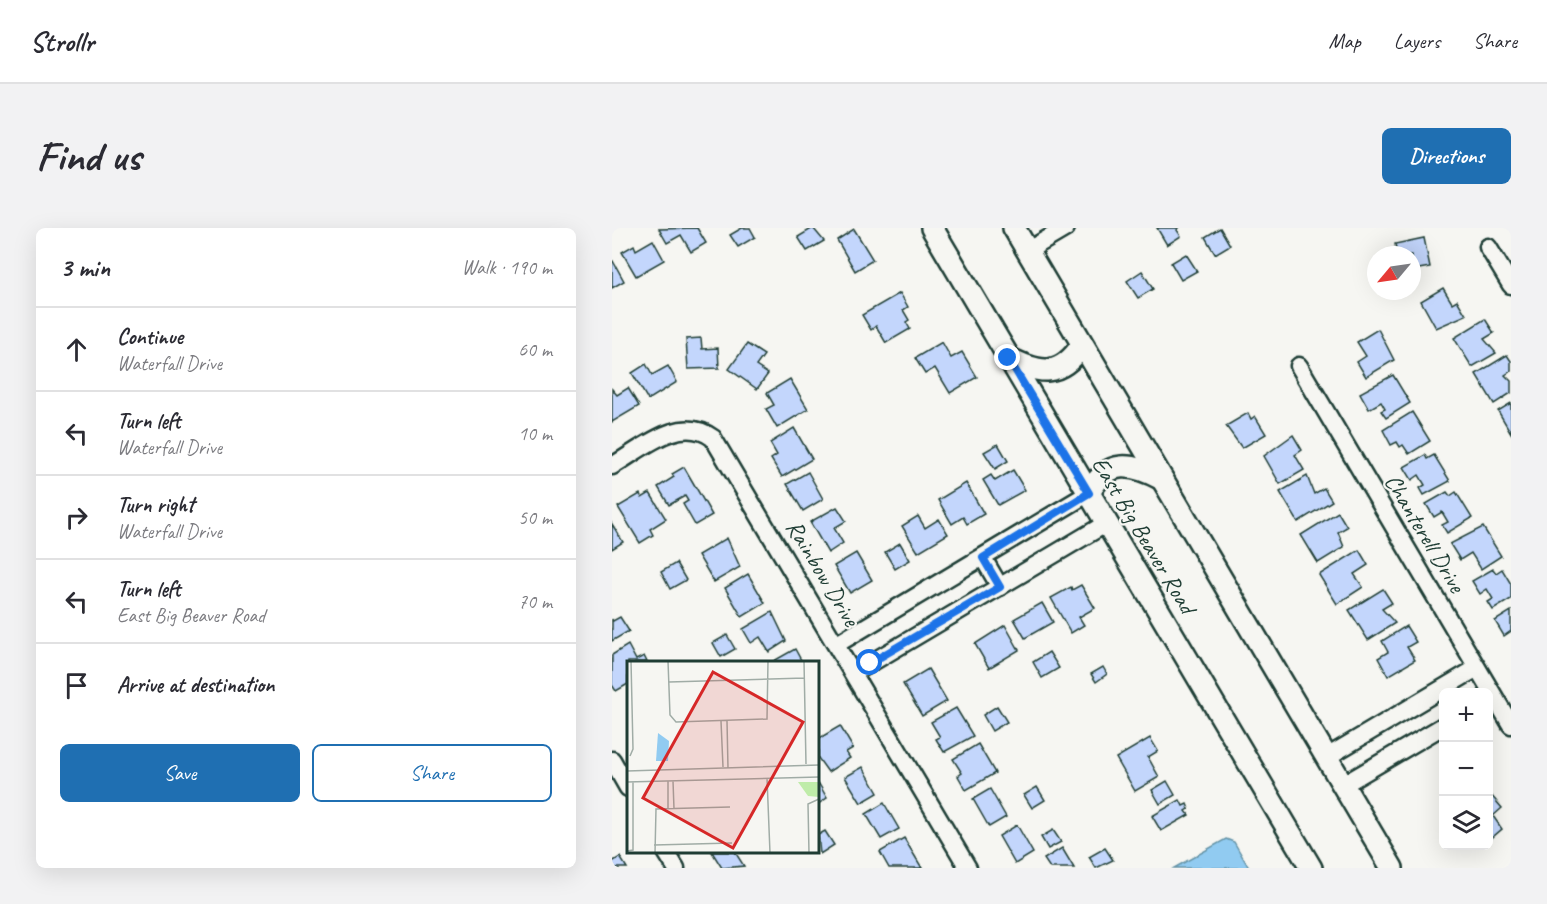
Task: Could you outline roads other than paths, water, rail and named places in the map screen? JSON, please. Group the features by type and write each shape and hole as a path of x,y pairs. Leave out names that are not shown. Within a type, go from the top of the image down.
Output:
{"main road":[{"name":"East Big Beaver Road","path":"932,228 1311,868"},
{"name":"East Big Beaver Road","path":"1014,228 1392,868"},
{"path":"1008,358 1036,370 1046,371 1066,364 1082,345"},
{"path":"1089,493 1104,474 1123,466 1143,469 1162,479"}],"street":[{"path":"1028,251 1066,228"},
{"path":"1488,247 1511,285"},
{"name":"Chanterell Drive","path":"1299,366 1487,688"},
{"name":"Rainbow Drive","path":"612,466 678,430 688,428 704,432 720,447 968,868"},
{"path":"837,644 1089,493"},
{"path":"854,672 1107,523"},
{"path":"983,558 1000,587"},
{"path":"1327,758 1477,668"},
{"name":"Chanterell Drive","path":"1493,700 1511,725"},
{"path":"1343,785 1439,728"},
{"path":"612,760 627,786"},
{"path":"667,853 676,868"}],"water":[{"path":"1226,839 1234,842 1249,868 1174,868"}]}
